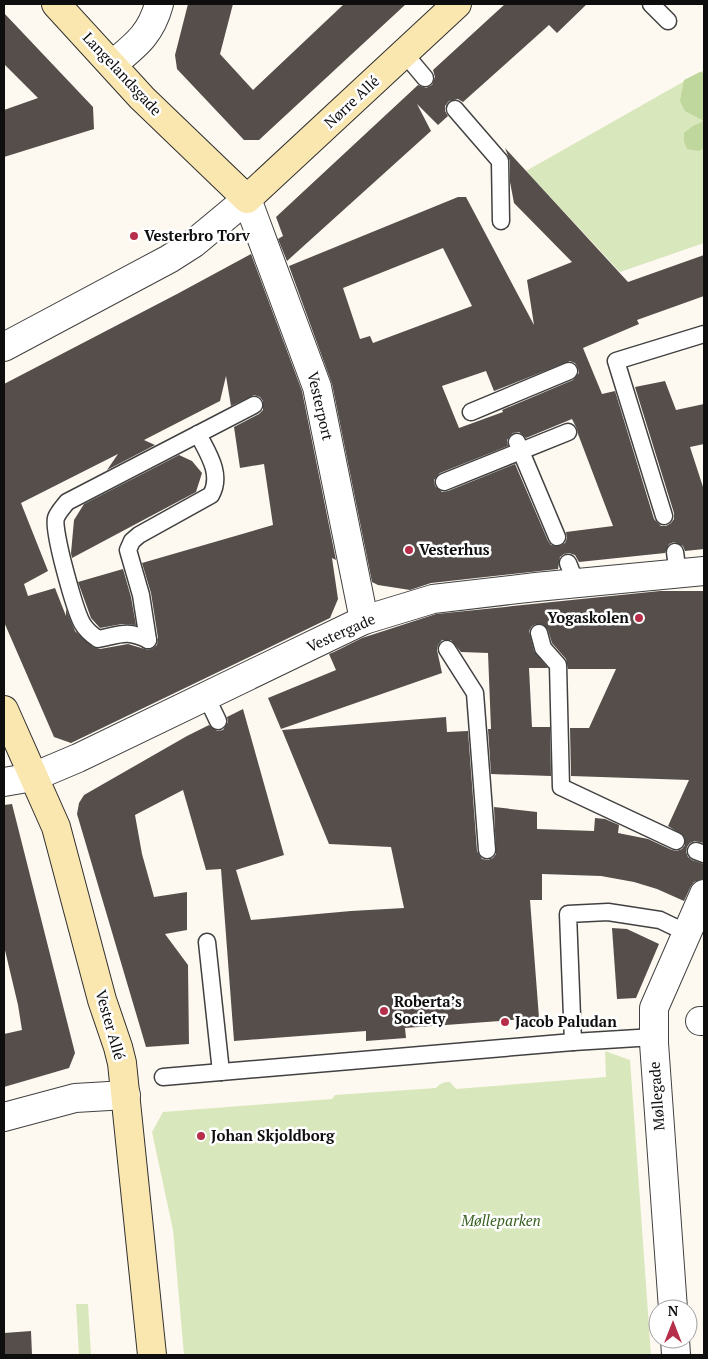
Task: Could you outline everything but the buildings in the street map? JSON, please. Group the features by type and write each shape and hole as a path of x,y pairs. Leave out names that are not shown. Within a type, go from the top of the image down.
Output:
{"street":[{"name":"Langelandsgade","path":"56,4 113,64 142,98 248,200"},
{"path":"113,64 142,39 155,19 159,4"},
{"name":"Nørre Allé","path":"248,200 457,4"},
{"path":"4,347 194,243 248,200"},
{"name":"Vesterport","path":"248,200 312,389 364,620"},
{"name":"Vestergade","path":"4,782 33,777 78,758 171,703 206,696 364,620 436,606 537,594 572,573 676,563 704,571"},
{"name":"Vester Allé","path":"4,710 56,827 102,1000 118,1047 126,1095 152,1355"},
{"name":"Møllegade","path":"672,1299 654,1037 654,1008 704,894"},
{"path":"4,1117 75,1098 126,1095"}],"lane":[{"path":"651,4 668,21"},
{"path":"404,53 425,78"},
{"path":"455,110 500,161 501,221"},
{"path":"664,516 616,361 704,334"},
{"path":"471,412 503,406 570,371"},
{"path":"198,434 212,462 216,478 215,488 211,495 139,535 132,541 128,550 140,595 148,640 137,634 127,633 98,640 86,630 74,603 56,532 56,518 67,502 198,434 254,405"},
{"path":"444,482 519,446 568,432"},
{"path":"519,446 557,537"},
{"path":"539,633 543,648 558,665 561,787 676,841"},
{"path":"447,649 475,693 487,850"},
{"path":"206,696 218,721"},
{"path":"573,1042 568,914 608,912 660,920 687,933"},
{"path":"207,942 221,1072"},
{"path":"163,1077 573,1042 654,1037"}],"green space":[{"path":"704,70 704,243 620,272 526,171"},
{"path":"700,72 704,73 704,121 685,111 680,101 684,80"},
{"path":"704,121 704,148 699,151 687,149 684,133"},
{"name":"Mølleparken","path":"605,1051 630,1060 648,1313 648,1349 651,1349 651,1355 184,1355 173,1230 152,1132 163,1112 332,1099 335,1095 436,1088 448,1082 456,1089 606,1077"},
{"path":"76,1304 88,1304 91,1355 79,1355"}],"place":[{"name":"Vesterbro Torv","path":"134,236"},
{"name":"Vesterhus","path":"409,550"},
{"name":"Yogaskolen","path":"639,618"},
{"name":"Roberta’s Society","path":"384,1011"},
{"name":"Jacob Paludan","path":"505,1022"},
{"name":"Johan Skjoldborg","path":"201,1136"}]}
